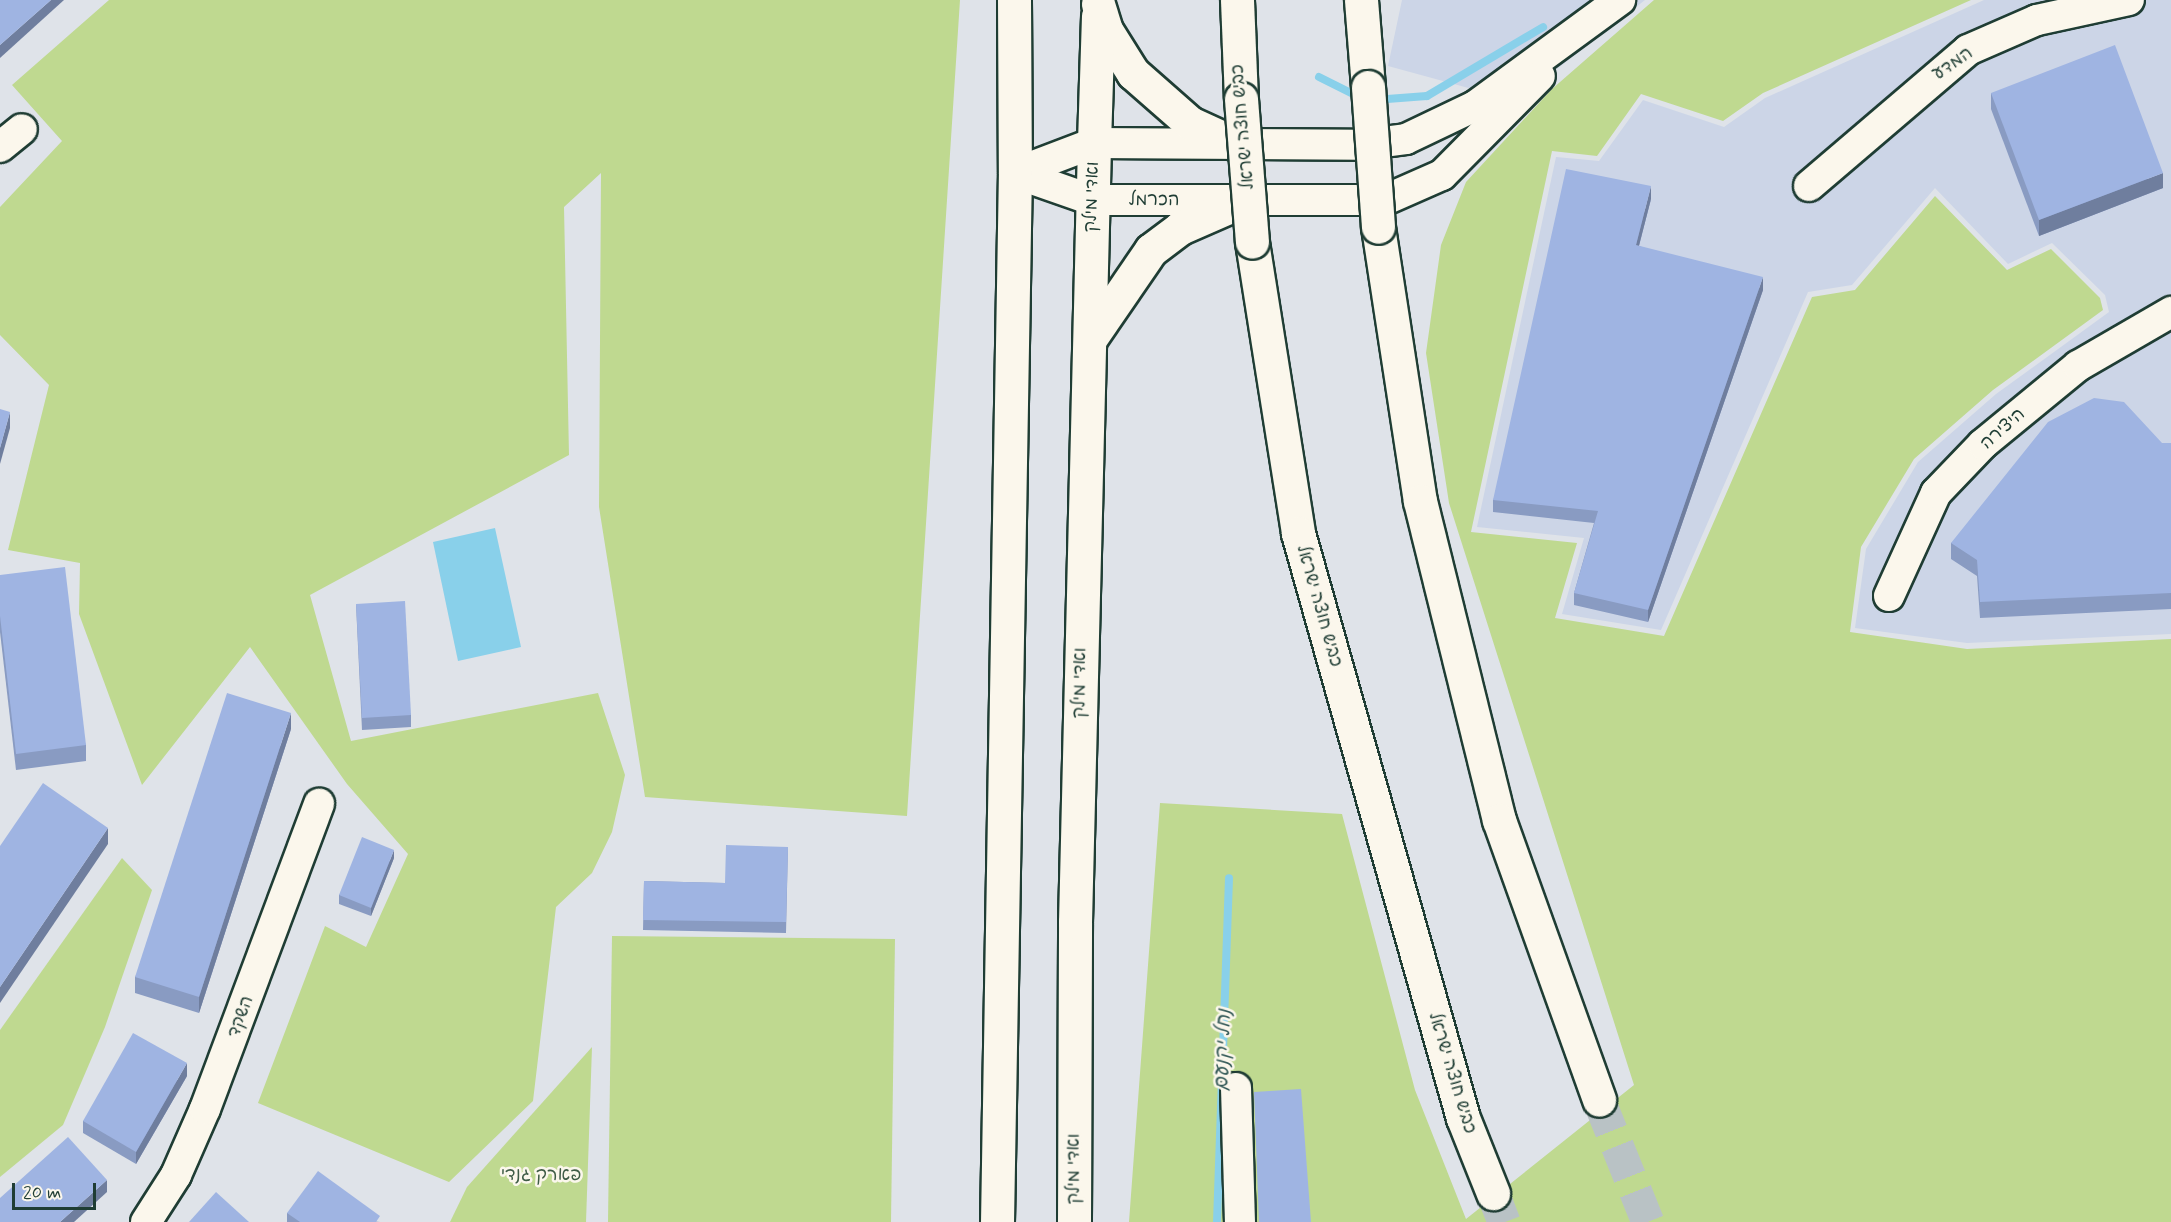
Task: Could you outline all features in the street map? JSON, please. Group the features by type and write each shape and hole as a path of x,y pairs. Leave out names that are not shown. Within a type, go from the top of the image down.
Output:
{"main road":[{"path":"997,1222 997,971 1016,173 1014,0"},
{"name":"כביש חוצה ישראל","path":"1237,0 1241,99 1252,243 1298,533 1463,1118 1493,1194"},
{"path":"1361,0 1378,227 1420,501 1499,820 1599,1100"},
{"path":"1098,2 1106,30 1133,73 1190,123 1236,144"},
{"name":"ואדי מילק","path":"1074,1222 1088,343 1098,2"},
{"path":"1088,343 1110,303 1151,250 1180,228 1242,201"}],"street":[{"name":"הכרמל","path":"1016,173 1094,143 1384,144 1406,139 1475,106 1620,0"},
{"name":"המדע","path":"1809,186 1968,50 2037,20 2129,0"},
{"name":"הכרמל","path":"1016,173 1092,200 1364,202 1413,191 1465,155 1582,30"},
{"name":"היצירה","path":"1889,596 1936,493 1983,444 2078,366 2171,312"},
{"name":"השקד","path":"146,1222 176,1175 205,1108 319,804"},
{"path":"1236,1088 1239,1222"}],"shaded area":[{"path":"1402,0 1645,0 1516,101 1388,66"},
{"path":"1984,0 2171,0 2171,634 1967,643 1855,628 1866,549 1918,462 1996,394 2109,312 2105,295 2052,243 2008,264 1935,188 1852,285 1808,292 1661,630 1562,614 1584,538 1477,527 1556,157 1599,161 1643,100 1724,127 1765,98"}],"green space":[{"path":"109,0 960,0 907,816 645,797 599,507 601,173 564,207 569,455 310,595 351,741 598,693 625,775 612,832 592,873 556,907 533,1101 449,1182 258,1103 325,926 366,947 408,854 347,784 250,647 142,785 79,614 80,563 8,550 49,385 0,335 0,207 62,141 12,85"},
{"path":"1654,0 1971,0 1763,93 1723,121 1641,94 1597,156 1552,151 1471,532 1577,543 1555,618 1664,636 1812,297 1855,290 1935,196 2007,270 2051,249 2100,298 2103,310 1993,390 1914,459 1861,547 1850,632 1967,649 2171,639 2171,1222 1129,1222 1160,803 1342,814 1415,1090 1466,1219 1634,1085 1449,503 1426,353 1441,245 1466,182 1552,89"},
{"path":"122,858 152,890 105,1027 63,1125 0,1177 0,1030"},
{"path":"612,936 895,939 891,1222 608,1222"},
{"name":"פארק גנדי","path":"592,1047 586,1222 450,1222 467,1187"}],"water":[{"path":"495,528 521,647 458,661 433,542"}],"building":[{"path":"0,0 51,0 0,45"},
{"path":"2115,45 2163,173 2039,220 1991,93"},
{"path":"1566,169 1651,186 1636,245 1763,277 1648,610 1574,593 1598,511 1493,500"},
{"path":"2094,398 2124,402 2162,443 2171,443 2171,593 1980,602 1977,560 1951,543 2048,422"},
{"path":"0,409 10,412 0,448"},
{"path":"65,567 86,745 16,754 0,616 0,575"},
{"path":"405,601 411,715 362,718 356,604"},
{"path":"227,693 291,713 199,997 135,977"},
{"path":"43,783 108,828 0,987 0,846"},
{"path":"362,837 394,850 371,908 339,895"},
{"path":"726,845 788,847 786,922 643,920 644,881 725,883"},
{"path":"133,1033 187,1063 136,1152 83,1121"},
{"path":"1301,1089 1311,1222 1259,1222 1254,1092"},
{"path":"68,1137 107,1180 60,1222 0,1222 0,1198"},
{"path":"318,1171 380,1216 376,1222 300,1222 287,1213"},
{"path":"216,1192 249,1222 189,1222"}],"waterway":[{"path":"1374,100 1427,96 1543,27"},
{"path":"1319,77 1361,98"},
{"name":"נחל יקנעם","path":"1217,1222 1229,878"}],"tunnel":[{"path":"1599,1100 1648,1222"},
{"path":"1493,1193 1504,1222"}]}
